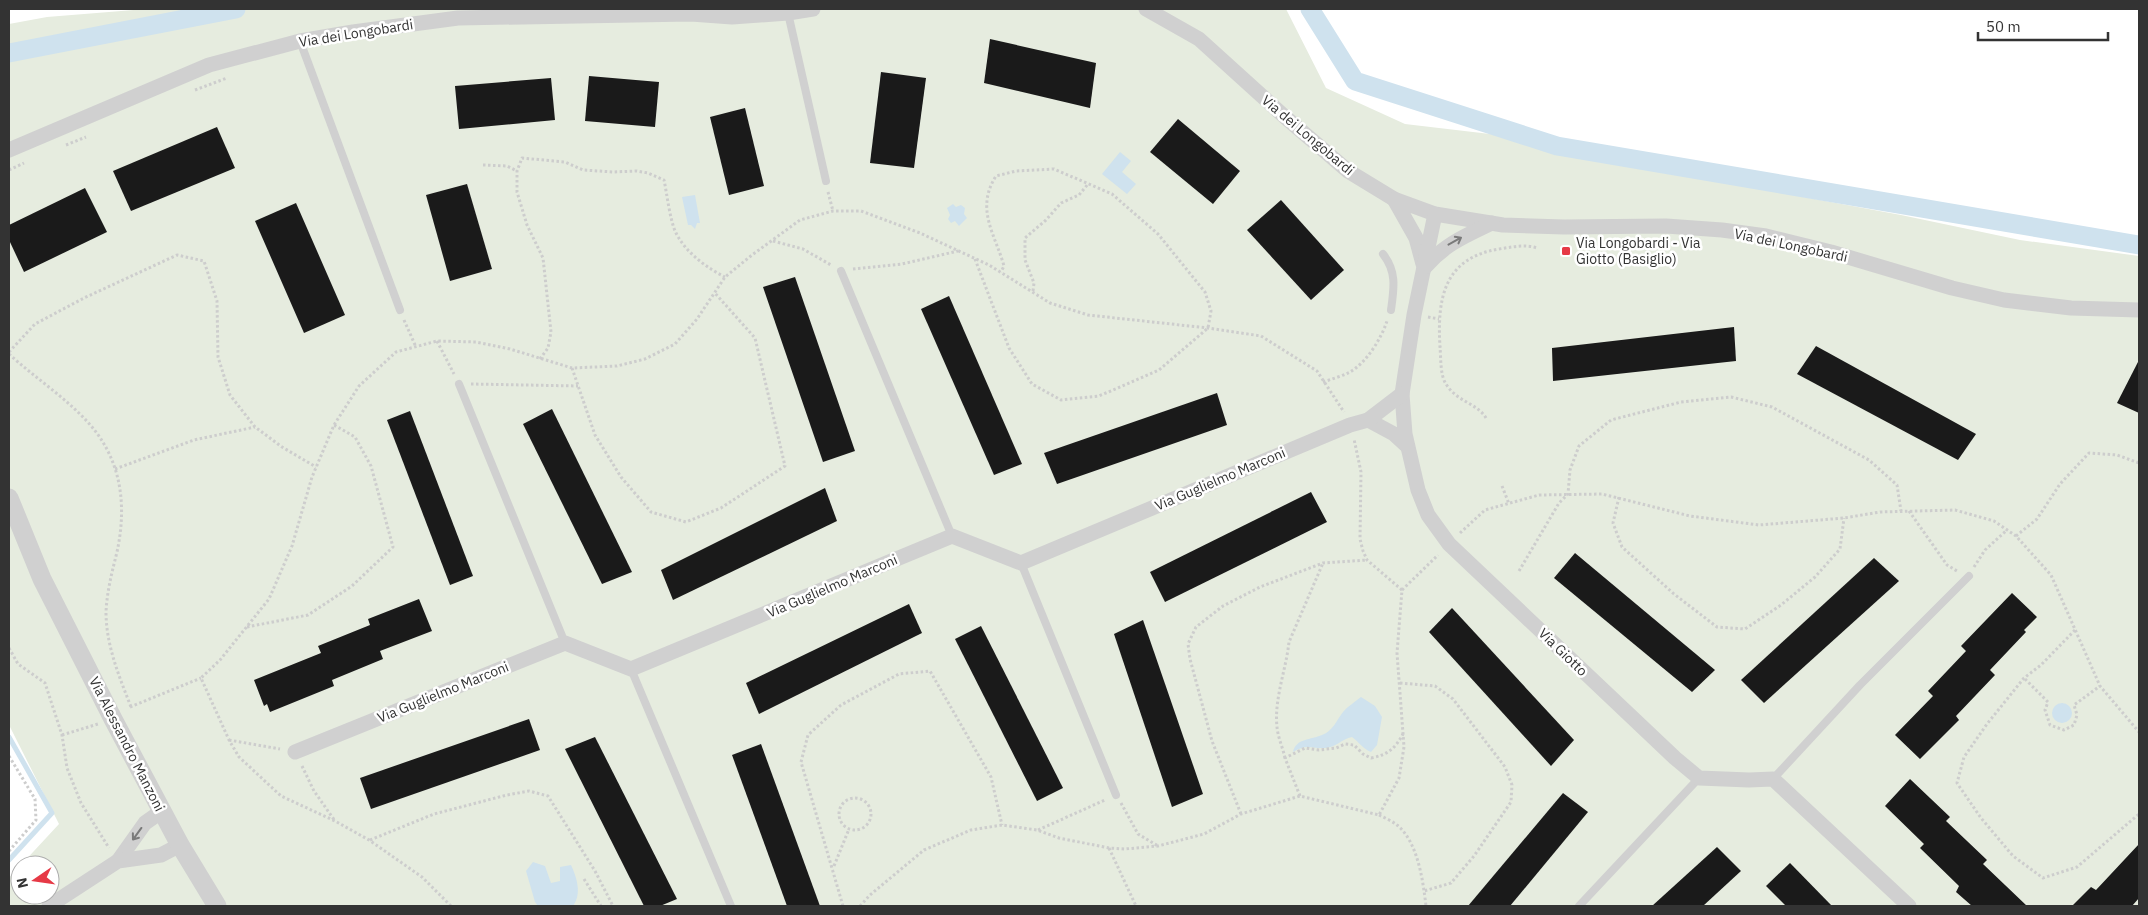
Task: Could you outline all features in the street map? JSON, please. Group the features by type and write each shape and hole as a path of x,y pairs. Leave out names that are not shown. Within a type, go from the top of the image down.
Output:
{"street":[{"name":"Via dei Longobardi","path":"9,150 209,65 300,41 458,18 672,14 732,17 788,13 813,9"},
{"name":"Via dei Longobardi","path":"1146,9 1199,39 1285,118 1348,171 1394,199 1435,214 1492,223 1564,227 1666,226 1722,230 1766,236 1831,252 1952,288 2004,300 2071,308 2139,310"},
{"name":"Via Giotto","path":"1394,199 1416,238 1424,268"},
{"name":"Via Giotto","path":"1435,214 1414,315 1402,394 1407,446 1418,490 1428,515 1449,544 1675,758 1699,778"},
{"path":"1424,268 1438,253 1450,244 1492,223"},
{"name":"Via Guglielmo Marconi","path":"1020,563 1350,425 1368,420 1402,394"},
{"path":"1368,420 1394,434 1407,446"},
{"name":"Via Alessandro Manzoni","path":"9,498 42,578 107,721 217,906"},
{"name":"Via Alessandro Manzoni","path":"9,526 42,578"},
{"path":"952,536 1020,563"},
{"name":"Via Guglielmo Marconi","path":"631,669 952,536"},
{"path":"564,643 631,669"},
{"name":"Via Guglielmo Marconi","path":"295,752 564,643"},
{"path":"1699,778 1749,780 1773,778 1909,906"},
{"path":"49,906 118,861 145,823 162,811"},
{"path":"118,861 161,855 180,845"}],"lane":[{"path":"788,13 826,181"},
{"path":"300,41 400,310"},
{"path":"1383,254 1390,263 1395,280 1391,310"},
{"path":"841,271 952,536"},
{"path":"459,384 564,643"},
{"path":"1020,563 1116,795"},
{"path":"1773,778 1860,685 1969,576"},
{"path":"631,669 731,906"},
{"path":"1579,906 1699,778"}],"path":[{"path":"540,359 548,348 551,332 543,258 526,225 517,192 517,171 522,158 565,162 583,170 637,171 648,173 664,180 676,233 694,256 711,270 725,277"},
{"path":"483,165 507,166 517,171"},
{"path":"974,258 1009,348 1032,384 1061,400 1099,396 1159,370 1208,328 1211,312 1205,292 1158,234 1112,194 1054,169 1016,170 996,176 989,187 986,201 989,223 1004,266 1001,272"},
{"path":"826,181 833,211"},
{"path":"1034,291 1034,283 1025,260 1025,238 1046,220 1061,203 1079,195 1088,184"},
{"path":"62,735 107,721 131,707 201,678 220,660 270,599 288,555 316,467 334,425 359,386 396,352 437,342 476,342 572,368 617,366 645,359 675,344 697,320 725,277 772,240 800,220 833,211 861,211 920,233 1001,272 1034,291 1050,303 1088,315 1208,328 1261,336 1317,371 1344,409 1350,425 1361,472 1360,539 1367,560 1402,590"},
{"path":"772,240 803,249 841,271 902,264 958,251"},
{"path":"1486,418 1481,411 1461,401 1445,383 1441,362 1440,319 1447,283 1458,266 1472,257 1496,250 1530,246 1537,248"},
{"path":"131,707 115,666 108,641 106,613 108,588 117,549 123,496 112,457 96,432 67,403 9,353 35,324 84,298 177,254 204,261 217,301 218,356 230,395 256,427 282,447 316,467"},
{"path":"572,368 595,435 621,477 651,512 686,522 721,508 756,487 785,466 755,338 714,292"},
{"path":"400,310 416,347"},
{"path":"1324,382 1350,372 1363,361 1382,334 1391,310"},
{"path":"1427,317 1440,319"},
{"path":"437,342 459,384 578,386"},
{"path":"1519,571 1559,503 1568,494 1570,470 1580,446 1610,420 1681,402 1731,397 1772,407 1869,460 1896,485 1901,511"},
{"path":"247,627 308,615 352,586 392,547 372,466 355,437 334,425"},
{"path":"115,469 194,440 256,427"},
{"path":"2016,536 2036,519 2060,484 2089,453 2117,455 2139,463"},
{"path":"1502,486 1509,504"},
{"path":"1379,815 1399,778 1404,747 1397,653 1402,590 1485,510 1539,495 1602,494 1690,516 1759,525 1844,518 1880,512 1955,510 1994,521 2016,536 2051,575 2100,686 2139,732"},
{"path":"1619,497 1613,524 1622,547 1674,594 1717,627 1745,629 1781,605 1815,577 1840,548 1844,518"},
{"path":"1909,511 1947,565 1969,576 1985,550 2007,530"},
{"path":"1241,814 1212,741 1190,659 1188,644 1196,627 1223,606 1260,588 1323,562 1367,560"},
{"path":"1300,796 1285,758 1277,728 1277,707 1282,672 1288,656 1289,642 1323,562"},
{"path":"2075,630 2041,665 2024,678 1987,724 1964,757 1957,783 1981,818 2013,856 2043,878 2077,867 2139,814"},
{"path":"9,648 18,664 45,684 62,735 67,768 80,803 118,861"},
{"path":"843,906 801,762 808,735 840,705 899,674 930,671 991,777 1002,825"},
{"path":"201,678 229,740 239,757 281,796 335,821 369,840 422,877 451,906"},
{"path":"2024,678 2048,702 2045,710 2050,725 2064,730 2074,725 2077,715 2074,705 2100,686"},
{"path":"1400,683 1435,686 1453,699 1505,767 1512,785 1511,802 1474,856 1451,883 1424,891"},
{"path":"1285,758 1305,748 1319,750 1336,748 1344,744 1354,745 1363,754 1371,758 1384,755 1395,747 1403,734"},
{"path":"9,756 35,799 36,820 9,851"},
{"path":"369,840 434,814 507,795 529,791 548,796 595,871 613,906"},
{"path":"1037,830 1116,795 1138,834 1158,846"},
{"path":"860,906 870,895 924,850 971,830 1002,825 1037,830 1059,838 1109,848 1125,849 1158,846 1204,834 1241,814 1300,796 1379,815 1397,825 1412,846 1426,906"},
{"path":"853,798 866,802 872,815 869,823 862,830 848,829 840,820 840,809 843,804 853,798"},
{"path":"833,867 848,829"},
{"path":"1109,848 1136,906"},
{"path":"584,879 601,906"}],"shaded area":[{"path":"146,9 1286,9 1326,88 1405,124 1507,136 1615,162 1901,215 2020,240 2139,256 2139,906 9,906 10,877 10,905 60,905 60,855 30,855 59,824 9,725 9,24 47,17"}],"water":[{"path":"1120,152 1131,161 1122,172 1136,184 1127,194 1102,174"},
{"path":"695,195 700,223 697,223 695,229 688,225 682,197"},
{"path":"953,204 956,207 961,205 965,208 964,214 967,218 959,226 955,221 951,223 948,219 950,215 947,208"},
{"path":"1361,697 1375,706 1382,717 1377,745 1371,752 1352,737 1329,748 1306,747 1293,752 1297,744 1329,731 1345,710"},
{"path":"2058,703 2066,703 2072,709 2072,717 2066,723 2058,723 2052,717 2052,709"},
{"path":"533,862 545,866 551,883 560,881 560,867 571,865 577,881 578,891 573,906 538,906 535,902 526,871"}],"building":[{"path":"990,39 1096,63 1090,108 984,83"},
{"path":"881,72 926,78 914,168 870,163"},
{"path":"589,76 659,82 655,127 585,121"},
{"path":"551,78 555,120 459,129 455,86"},
{"path":"745,108 764,186 729,195 710,117"},
{"path":"1178,119 1240,171 1213,204 1150,152"},
{"path":"217,127 235,168 131,211 113,171"},
{"path":"467,184 492,269 450,281 426,195"},
{"path":"85,188 107,232 24,272 9,240 9,225"},
{"path":"1281,200 1344,270 1311,300 1247,230"},
{"path":"296,203 345,315 304,333 255,221"},
{"path":"795,277 855,451 823,462 763,287"},
{"path":"949,296 1022,464 994,475 921,309"},
{"path":"1734,327 1736,361 1553,381 1552,348"},
{"path":"1816,346 1976,434 1958,460 1797,374"},
{"path":"2139,360 2139,413 2117,403"},
{"path":"1217,393 1227,425 1057,484 1044,453"},
{"path":"552,409 632,572 602,584 523,424"},
{"path":"410,411 473,576 450,585 387,420"},
{"path":"825,488 837,521 673,600 661,570"},
{"path":"1311,492 1327,522 1165,602 1150,572"},
{"path":"1575,553 1715,670 1692,692 1554,578"},
{"path":"1874,558 1899,581 1764,703 1741,680"},
{"path":"2012,593 2037,617 2024,630 2026,632 1990,670 1995,675 1956,716 1959,720 1920,759 1895,735 1933,696 1928,691 1966,651 1961,646"},
{"path":"419,599 432,631 380,651 383,659 332,680 334,686 270,712 267,704 264,706 254,680 321,653 318,646 370,625 368,619"},
{"path":"909,604 922,633 759,714 746,683"},
{"path":"1452,608 1574,740 1551,766 1429,632"},
{"path":"1143,620 1203,794 1172,807 1114,634"},
{"path":"981,626 1063,788 1037,801 955,639"},
{"path":"529,719 540,750 371,809 360,778"},
{"path":"595,737 677,899 660,906 644,906 565,749"},
{"path":"761,744 820,906 787,906 732,755"},
{"path":"1910,779 1950,817 1946,821 1987,860 1983,864 2027,906 1972,906 1956,892 1959,886 1920,848 1924,844 1885,806"},
{"path":"1563,793 1588,812 1510,906 1468,906"},
{"path":"2139,844 2139,898 2132,906 2072,906 2091,887 2096,890"},
{"path":"1717,847 1741,871 1703,906 1652,906"},
{"path":"1790,863 1832,906 1786,906 1766,886"}],"waterway":[{"path":"9,53 236,9"},
{"path":"1310,9 1355,81 1557,146 2139,245"},
{"path":"9,737 52,813 9,860"}],"place":[{"name":"Via Longobardi - Via Giotto (Basiglio)","path":"1566,251"}]}
